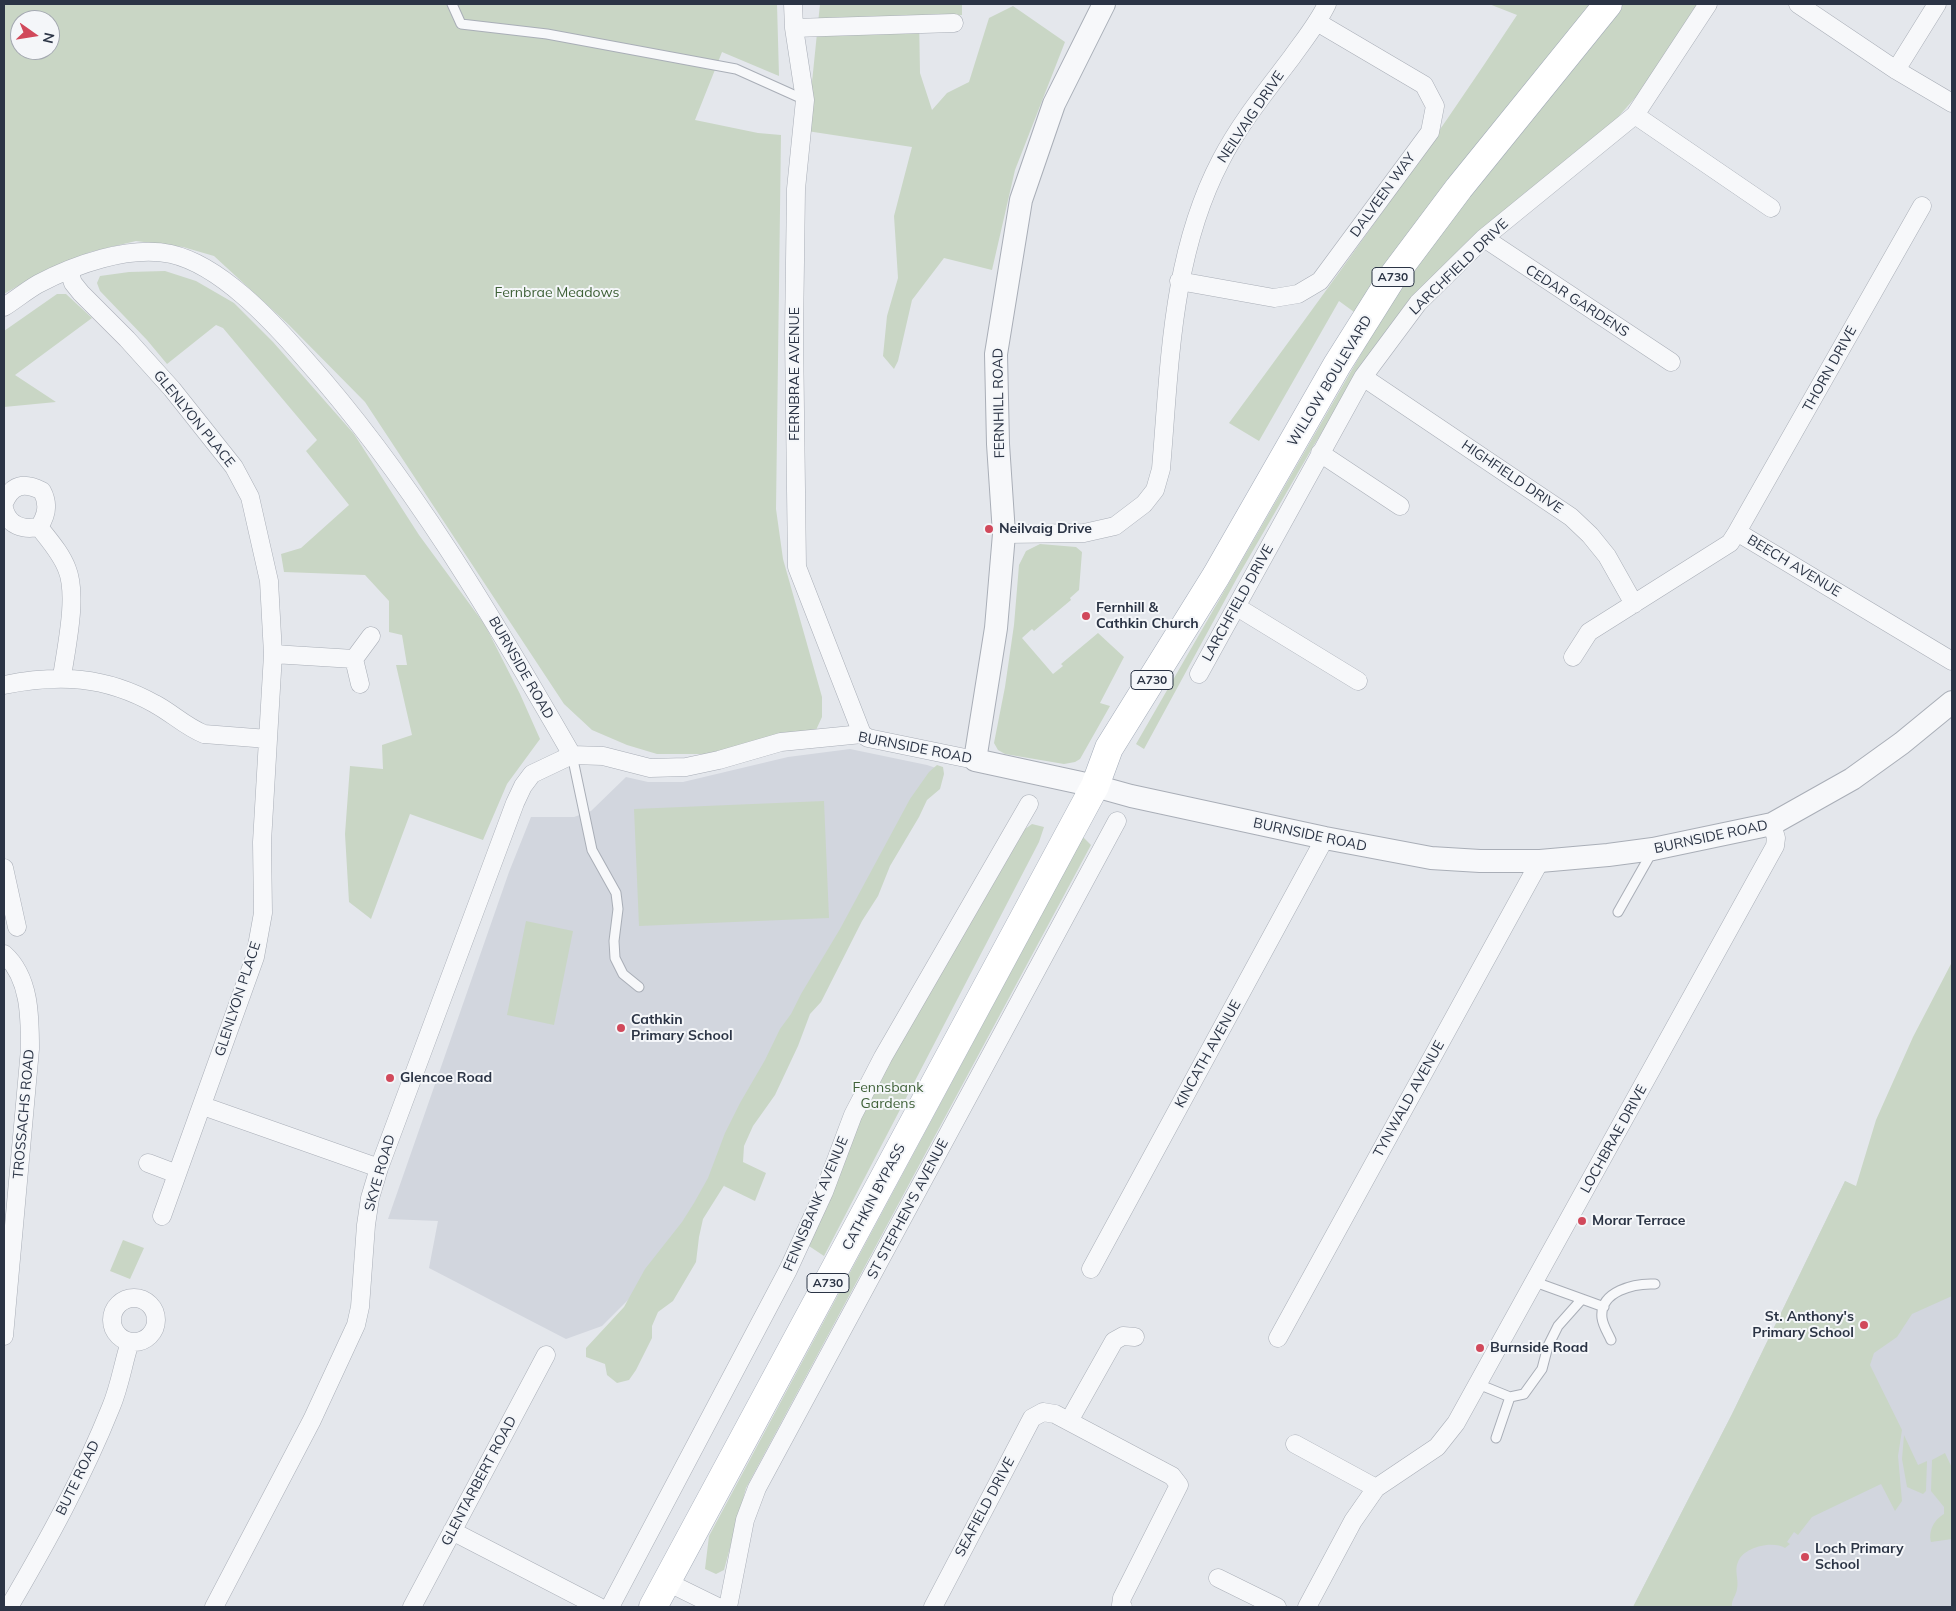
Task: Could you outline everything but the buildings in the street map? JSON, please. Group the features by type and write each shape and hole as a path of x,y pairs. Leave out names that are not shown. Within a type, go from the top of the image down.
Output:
{"main road":[{"name":"WILLOW BOULEVARD","path":"1095,786 1109,748 1216,576 1337,366 1393,276 1459,188 1608,4"},
{"name":"CATHKIN BYPASS","path":"653,1607 1095,786"}],"street":[{"name":"FERNBRAE AVENUE","path":"793,4 794,28 805,100 796,189 794,334 797,567 862,734"},
{"name":"FERNHILL ROAD","path":"975,760 996,628 1004,534 998,444 996,354 1021,200 1054,104 1104,4"},
{"name":"NEILVAIG DRIVE","path":"1004,534 1084,533 1115,526 1144,504 1155,490 1161,469 1179,281 1200,205 1221,159 1248,116 1317,22 1327,4"},
{"name":"LARCHFIELD DRIVE","path":"1199,674 1362,377 1418,303 1484,238 1635,115 1708,4"},
{"path":"1798,4 1896,70 1952,103"},
{"path":"1896,70 1937,4"},
{"name":"DALVEEN WAY","path":"1179,281 1274,298 1298,294 1320,281 1430,132 1435,106 1424,86 1317,22"},
{"path":"794,28 954,23"},
{"path":"1635,115 1771,208"},
{"name":"THORN DRIVE","path":"1738,532 1922,206"},
{"name":"CEDAR GARDENS","path":"1484,238 1671,362"},
{"name":"BURNSIDE ROAD","path":"4,307 38,284 108,256 132,252 171,254 212,272 248,301 281,332 335,392 381,452 429,519 500,630 572,755 603,756 650,768 686,767 719,760 782,742 862,734 886,742 1095,786 1132,796 1325,838 1431,858 1480,861 1540,861 1653,849 1772,824 1852,779 1902,743 1952,702"},
{"name":"GLENLYON PLACE","path":"69,271 81,293 172,389 234,467 250,497 269,581 273,654 262,842 263,913 255,957 162,1216"},
{"name":"HIGHFIELD DRIVE","path":"1362,377 1571,517 1590,535 1607,556 1634,604"},
{"path":"1320,453 1400,506"},
{"path":"4,503 8,493 15,488 25,485 42,492 47,500 47,511 44,520 39,527 29,529 19,527 11,522 5,515 4,508"},
{"path":"39,527 59,552 68,570 72,589 62,677"},
{"name":"BEECH AVENUE","path":"1573,657 1589,632 1730,543 1738,532 1952,661"},
{"path":"1237,607 1358,681"},
{"path":"360,684 354,659 371,636"},
{"path":"273,654 354,659"},
{"path":"4,685 62,677 117,686 154,703 195,731 204,734 268,739"},
{"name":"SKYE ROAD","path":"214,1607 312,1420 356,1325 360,1307 366,1225 370,1198 378,1168 519,795 532,774 572,755"},
{"name":"FENNSBANK AVENUE","path":"610,1607 792,1263 824,1192 853,1116 882,1057 1029,804"},
{"name":"ST STEPHEN'S AVENUE","path":"728,1607 745,1520 757,1488 1117,821"},
{"name":"LOCHBRAE DRIVE","path":"1307,1607 1353,1521 1376,1488 1437,1447 1456,1423 1775,846 1776,838 1772,824"},
{"name":"KINCATH AVENUE","path":"1091,1269 1325,838"},
{"name":"TYNWALD AVENUE","path":"1278,1338 1540,861"},
{"path":"4,868 17,927"},
{"name":"TROSSACHS ROAD","path":"4,1336 30,1049 28,1000 20,976 5,955"},
{"path":"202,1106 378,1168"},
{"path":"148,1163 177,1174"},
{"path":"1123,1607 1122,1598 1179,1485 1172,1476 1069,1421 1114,1341 1123,1336 1135,1337"},
{"name":"BUTE ROAD","path":"9,1607 49,1538 86,1467 112,1406 130,1342"},
{"name":"GLENTARBERT ROAD","path":"412,1607 546,1355"},
{"name":"SEAFIELD DRIVE","path":"933,1607 1032,1418 1043,1412 1049,1412 1069,1421"},
{"path":"1295,1444 1376,1488"},
{"path":"452,1531 599,1607"},
{"path":"1218,1578 1276,1607"},
{"path":"667,1582 718,1607"}],"lane":[{"path":"452,4 462,24 547,34 736,69 805,100"},
{"path":"572,755 592,850 616,893 618,909 614,941 615,958 622,974 639,987"},
{"path":"1618,912 1653,849"},
{"path":"1535,1282 1604,1307"},
{"path":"1612,1340 1602,1316 1608,1299 1618,1291 1643,1284 1655,1284"},
{"path":"1478,1384 1510,1397 1524,1394 1534,1383 1542,1369 1548,1346 1558,1326 1582,1299"},
{"path":"1496,1438 1510,1397"}],"shaded area":[{"name":"Cathkin Primary School","path":"850,749 939,769 709,1181 645,1283 602,1326 566,1339 429,1268 438,1221 388,1219 509,872 531,817 574,817 591,811 626,777 648,782 683,782 788,757"},
{"path":"1845,1181 1952,1236 1952,1607 1633,1607 1732,1414"}],"green space":[{"name":"Fernbrae Meadows","path":"4,4 777,4 779,76 722,52 695,120 758,133 781,135 776,509 783,559 822,697 822,717 816,730 772,736 716,754 657,754 627,745 592,730 564,704 365,402 289,325 214,256 183,247 136,241 90,252 33,277 4,294"},
{"path":"820,4 962,4 962,15 919,17 920,73 932,110 947,93 969,82 989,18 1013,6 1065,42 1015,170 992,270 944,258 912,300 898,361 894,369 883,356 887,316 898,278 894,216 912,147 807,131"},
{"path":"1489,4 1699,4 1641,91 1597,141 1385,334 1314,445 1237,578 1144,749 1136,744 1376,328 1339,301 1259,441 1229,423 1448,119 1517,15"},
{"path":"165,271 196,281 234,303 273,342 354,434 419,535 485,625 520,694 540,739 507,784 483,840 410,814 371,919 349,902 345,834 350,766 383,769 382,745 412,735 396,665 407,665 402,635 389,632 389,601 365,575 284,572 281,554 301,548 349,505 306,451 317,440 223,328 216,325 167,364 100,291 97,283 100,276 129,272"},
{"path":"57,294 66,294 92,318 15,375 56,402 4,407 4,331"},
{"path":"1040,544 1076,547 1082,552 1079,590 1070,598 1071,600 1034,631 1032,629 1022,638 1053,674 1063,666 1061,664 1098,633 1124,657 1100,703 1110,706 1080,759 1064,764 1005,754 998,750 994,743 1014,625 1019,565 1026,551"},
{"path":"937,765 943,767 944,774 940,789 927,800 890,866 878,896 862,921 821,1002 810,1014 798,1046 775,1095 753,1126 744,1146 743,1162 766,1173 755,1201 724,1186 725,1184 703,1219 696,1262 673,1301 658,1312 652,1326 652,1338 636,1370 629,1380 617,1383 607,1375 605,1364 586,1357 586,1348 624,1307 645,1269 682,1222 694,1203 708,1178 725,1133 780,1029 791,1014 840,929 910,799 929,772"},
{"path":"824,801 829,918 639,926 634,809"},
{"name":"Fennsbank Gardens","path":"1032,824 1044,827 1039,842 824,1256 809,1246 852,1137 874,1090 1025,829"},
{"path":"1083,837 1091,845 746,1488 724,1570 716,1574 705,1569 709,1536"},
{"path":"526,921 573,931 554,1025 507,1015"},
{"path":"1952,962 1952,1296 1912,1314 1897,1337 1874,1353 1870,1365 1902,1430 1898,1456 1902,1501 1895,1511 1881,1484 1812,1517 1798,1535 1794,1532 1787,1542 1790,1544 1785,1548 1766,1545 1746,1552 1737,1565 1737,1586 1732,1607 1633,1607 1732,1414 1845,1181 1856,1186 1876,1120 1913,1037"},
{"path":"123,1240 144,1248 130,1279 110,1271"},
{"path":"1904,1435 1918,1465 1927,1461 1926,1491 1923,1494 1907,1487 1902,1459"},
{"path":"1945,1453 1952,1468 1952,1539 1931,1542 1930,1533 1933,1525 1944,1514 1944,1507 1931,1491 1932,1460"}],"place":[{"name":"Neilvaig Drive","path":"989,529"},
{"name":"Fernhill & Cathkin Church","path":"1086,616"},
{"name":"Cathkin Primary School","path":"621,1028"},
{"name":"Glencoe Road","path":"390,1078"},
{"name":"Morar Terrace","path":"1582,1221"},
{"name":"St. Anthony's Primary School","path":"1864,1325"},
{"name":"Burnside Road","path":"1480,1348"},
{"name":"Loch Primary School","path":"1805,1557"}]}
